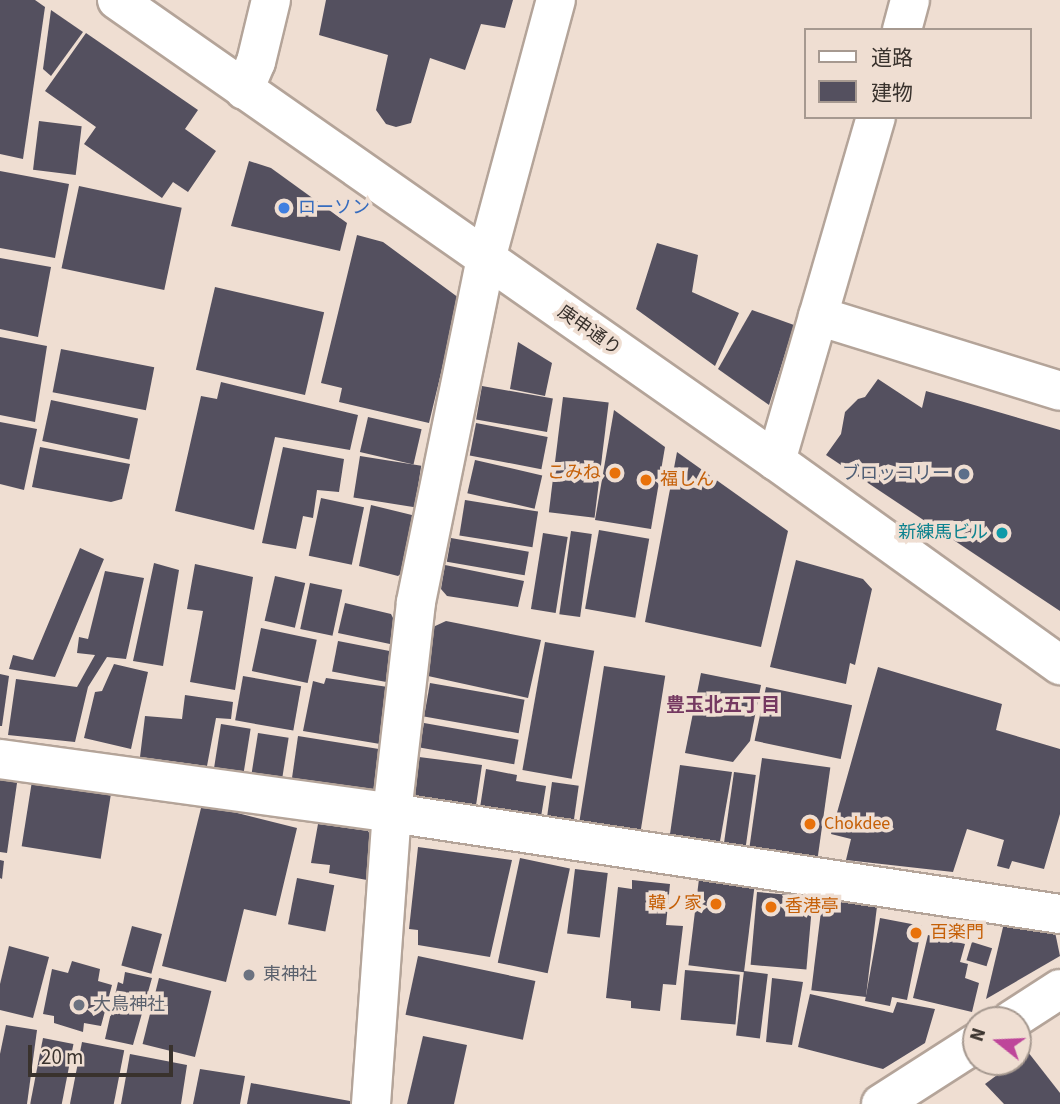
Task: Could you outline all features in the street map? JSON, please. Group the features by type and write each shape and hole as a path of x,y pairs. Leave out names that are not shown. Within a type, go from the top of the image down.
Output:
{"street":[{"name":"庚申通り","path":"117,0 776,461 1060,665"},
{"path":"244,90 256,62 271,0"},
{"path":"371,1104 392,813 416,602 486,259 556,0"},
{"path":"903,28 911,0"},
{"path":"776,461 875,119"},
{"path":"818,316 1060,391"},
{"path":"0,759 392,813 1060,914"},
{"path":"1032,1007 1060,989"},
{"path":"881,1104 962,1052"}],"building":[{"path":"0,0 35,0 45,7 23,159 0,154"},
{"path":"326,0 513,0 505,28 481,24 465,70 430,58 411,123 396,127 386,124 376,110 388,55 319,35"},
{"path":"51,10 83,32 51,76 43,69"},
{"path":"86,33 198,110 185,129 216,151 188,192 173,182 162,198 84,144 96,127 45,91"},
{"path":"39,121 82,126 76,175 33,170"},
{"path":"249,161 271,168 347,223 340,251 231,226"},
{"path":"0,171 69,184 55,258 0,248"},
{"path":"79,186 182,208 164,290 62,268"},
{"path":"357,235 383,242 459,298 429,423 339,402 342,388 321,383"},
{"path":"657,243 698,255 692,292 739,313 715,366 636,309"},
{"path":"0,258 51,267 38,337 0,329"},
{"path":"215,287 324,312 305,395 196,370"},
{"path":"752,310 794,325 769,405 718,369"},
{"path":"0,337 47,346 35,422 0,415"},
{"path":"518,342 552,363 545,396 510,389"},
{"path":"61,349 154,367 146,410 53,392"},
{"name":"新練馬ビル","path":"878,379 922,408 926,391 1060,430 1060,611 826,455 841,434 845,412 858,399 865,397"},
{"path":"221,382 358,415 350,450 275,437 254,530 175,511 201,396 217,399"},
{"path":"482,386 553,399 547,432 476,419"},
{"path":"563,397 609,403 595,518 549,512"},
{"path":"51,400 138,419 129,460 42,441"},
{"path":"614,410 665,447 651,529 595,520"},
{"path":"368,417 422,429 413,464 360,452"},
{"path":"0,422 37,429 24,490 0,484"},
{"path":"476,423 548,437 541,469 470,455"},
{"path":"40,447 130,464 122,499 111,502 32,487"},
{"path":"283,447 344,459 339,492 317,490 313,518 303,516 296,549 262,543"},
{"path":"677,452 788,531 761,647 645,622"},
{"path":"360,456 421,466 415,507 353,497"},
{"path":"475,460 542,476 535,509 467,493"},
{"path":"321,498 364,507 352,565 309,556"},
{"path":"465,500 538,512 532,547 459,536"},
{"path":"371,505 416,516 409,567 398,576 359,566"},
{"path":"599,530 649,539 635,618 585,609"},
{"path":"571,531 592,534 580,617 559,614"},
{"path":"543,533 568,537 556,613 531,609"},
{"path":"451,538 529,552 525,575 447,562"},
{"path":"80,548 104,559 55,677 9,669 13,655 33,660"},
{"path":"796,560 863,579 872,589 855,665 850,663 846,684 770,667"},
{"path":"154,563 179,570 163,666 133,661"},
{"path":"195,564 253,577 235,690 190,682 203,611 187,609"},
{"path":"445,565 524,581 518,607 447,596 441,589"},
{"path":"105,571 144,578 126,659 107,657 88,687 75,742 8,735 16,679 77,687 95,655 77,653 79,637 88,639"},
{"path":"275,576 305,583 295,628 265,621"},
{"path":"310,583 342,590 333,636 300,629"},
{"path":"345,603 391,614 395,622 390,644 338,633"},
{"path":"446,621 541,640 528,698 428,676 433,627"},
{"path":"261,628 317,640 308,683 252,671"},
{"path":"338,641 396,652 390,683 332,671"},
{"path":"545,642 594,651 572,779 522,770"},
{"path":"114,664 148,672 131,749 84,738 95,692 102,691"},
{"path":"604,666 665,676 640,833 579,823"},
{"path":"878,667 1002,704 996,730 1060,749 1060,814 1044,869 1012,861 1009,869 997,866 1004,840 967,829 953,872 846,860 851,839 831,834"},
{"path":"701,673 761,685 750,741 733,762 685,753"},
{"path":"0,674 9,676 2,726 0,726"},
{"path":"243,676 301,686 293,731 235,720"},
{"path":"326,678 395,688 386,745 303,731 313,681 324,684"},
{"path":"430,683 525,700 519,733 424,716"},
{"path":"766,687 852,705 841,759 755,741"},
{"path":"185,695 233,702 231,719 216,718 207,766 140,757 145,716 182,719"},
{"path":"424,723 519,740 514,764 420,748"},
{"path":"221,724 251,729 243,777 213,772"},
{"path":"258,733 289,738 281,785 250,780"},
{"path":"298,736 385,750 377,789 370,796 291,785"},
{"path":"419,757 482,765 475,812 425,805 415,794"},
{"path":"762,758 830,768 817,860 749,850"},
{"path":"680,765 732,772 719,847 675,842 670,834"},
{"path":"486,769 517,775 516,781 546,786 540,823 479,814"},
{"path":"734,772 756,775 745,849 724,846"},
{"path":"0,774 18,776 7,853 0,852"},
{"path":"32,781 111,794 101,859 22,846"},
{"path":"552,782 579,786 573,826 546,823"},
{"path":"202,804 297,828 276,916 244,909 226,982 162,966"},
{"path":"318,824 368,831 374,841 367,880 329,873 330,865 311,863"},
{"path":"418,847 512,860 490,957 418,945 418,930 409,929"},
{"path":"520,858 570,869 548,973 498,963"},
{"path":"0,860 4,861 2,879 0,878"},
{"path":"575,869 608,873 600,938 567,934"},
{"path":"297,878 334,885 325,931 288,924"},
{"path":"699,879 755,886 744,972 688,965"},
{"path":"632,880 670,884 666,925 683,926 676,985 663,984 660,1011 631,1008 631,1001 606,998 618,887 632,889"},
{"path":"757,892 813,897 806,970 751,965"},
{"path":"823,895 878,902 866,997 811,990"},
{"path":"880,918 922,926 907,1000 892,997 890,1006 865,1001"},
{"path":"1004,923 1055,932 1060,956 986,999"},
{"path":"132,926 162,934 151,974 121,966"},
{"path":"928,935 965,944 960,962 968,964 965,978 979,983 973,1006 962,1006 962,1010 913,998"},
{"path":"972,942 992,948 987,966 966,960"},
{"path":"9,946 49,957 33,1018 0,1010 0,984"},
{"path":"418,956 535,981 523,1040 406,1015"},
{"path":"72,961 100,969 98,981 112,985 101,1026 84,1023 83,1032 54,1023 54,1016 43,1014 52,969 68,973"},
{"path":"685,970 740,975 735,1025 681,1020"},
{"path":"744,971 768,974 760,1038 736,1036"},
{"path":"125,972 152,978 133,1045 105,1039 118,982 123,984"},
{"path":"159,978 211,991 195,1057 143,1044"},
{"path":"772,978 803,982 792,1045 766,1042"},
{"path":"810,994 893,1013 897,1002 935,1009 925,1043 883,1069 798,1047"},
{"path":"6,1025 37,1030 27,1104 0,1104 0,1054"},
{"path":"423,1036 467,1045 454,1104 407,1104"},
{"path":"43,1038 73,1044 62,1104 30,1104"},
{"path":"82,1042 124,1050 114,1104 70,1104"},
{"path":"130,1054 187,1065 181,1104 121,1104"},
{"path":"1032,1057 1060,1093 1060,1104 1004,1104 985,1084 996,1076 1032,1076"},
{"path":"200,1069 245,1076 240,1104 193,1104"},
{"path":"251,1083 361,1103 361,1104 247,1104"}],"place":[{"name":"ローソン","path":"284,208"},
{"name":"こみね","path":"615,473"},
{"name":"ブロッコリー","path":"964,474"},
{"name":"福しん","path":"646,480"},
{"name":"新練馬ビル","path":"1002,533"},
{"name":"Chokdee","path":"810,824"},
{"name":"韓ノ家","path":"716,904"},
{"name":"香港亭","path":"771,907"},
{"name":"百楽門","path":"916,933"},
{"name":"東神社","path":"249,975"},
{"name":"大鳥神社","path":"79,1005"}],"district":[{"name":"豊玉北五丁目","path":"723,706"}]}
